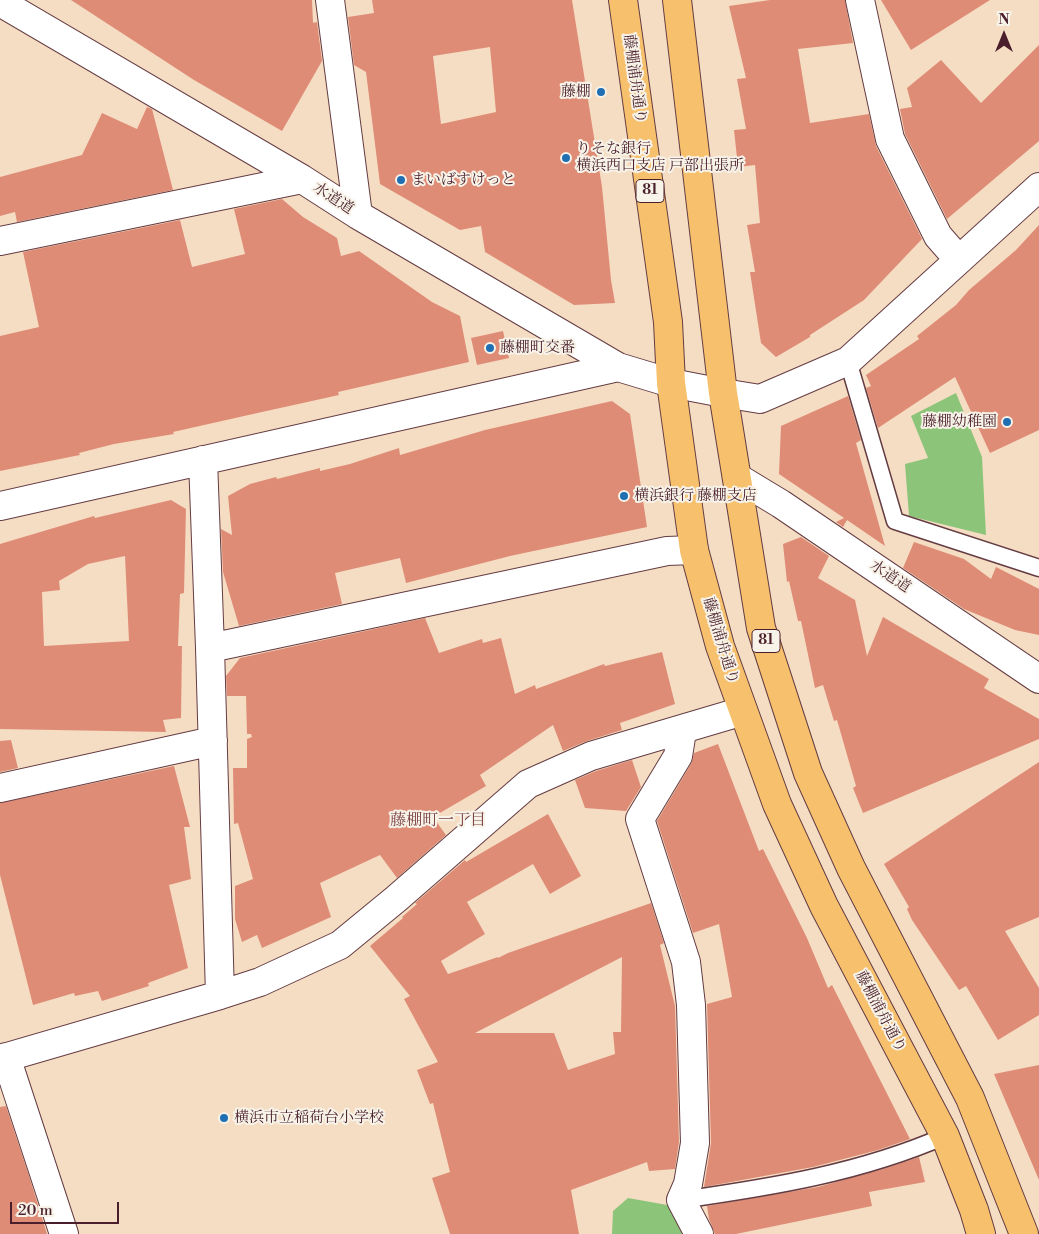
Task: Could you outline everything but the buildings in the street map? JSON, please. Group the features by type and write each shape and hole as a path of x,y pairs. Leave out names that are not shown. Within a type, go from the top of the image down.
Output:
{"main road":[{"name":"藤棚浦舟通り","path":"623,0 668,322 671,384 694,550 720,646 777,804 824,906 945,1136 974,1210 981,1234"},
{"name":"81","path":"677,0 723,393 761,628 808,773 851,868 970,1098 1024,1234"}],"street":[{"path":"330,0 358,215"},
{"path":"860,0 890,138 938,236 959,260"},
{"name":"水道道","path":"0,2 618,367 671,384 760,399 848,361 1039,187"},
{"path":"0,241 302,179"},
{"path":"0,506 618,367"},
{"path":"203,460 220,995"},
{"name":"水道道","path":"738,478 781,504 1039,679"},
{"path":"210,648 667,551 694,550"},
{"path":"64,1234 3,1058 260,982 340,946 528,784 591,756 744,711"},
{"path":"682,730 678,756 640,819 686,962 691,1006 695,1143 688,1184 676,1198 698,1234"},
{"path":"0,788 213,741"}],"lane":[{"path":"848,361 895,521 1039,568"},
{"path":"676,1198 802,1181 852,1169 945,1136"}],"green space":[{"path":"956,393 982,457 986,535 909,516 905,464 928,458 911,416"},
{"path":"628,1198 673,1206 688,1234 612,1234 613,1211"}],"place":[{"name":"藤棚","path":"601,92"},
{"name":"りそな銀行 横浜西口支店 戸部出張所","path":"566,158"},
{"name":"まいばすけっと","path":"401,180"},
{"name":"藤棚町交番","path":"490,348"},
{"name":"藤棚幼稚園","path":"1007,422"},
{"name":"横浜銀行 藤棚支店","path":"624,496"},
{"name":"横浜市立稲荷台小学校","path":"224,1118"}],"district":[{"name":"藤棚町一丁目","path":"438,821"}]}
